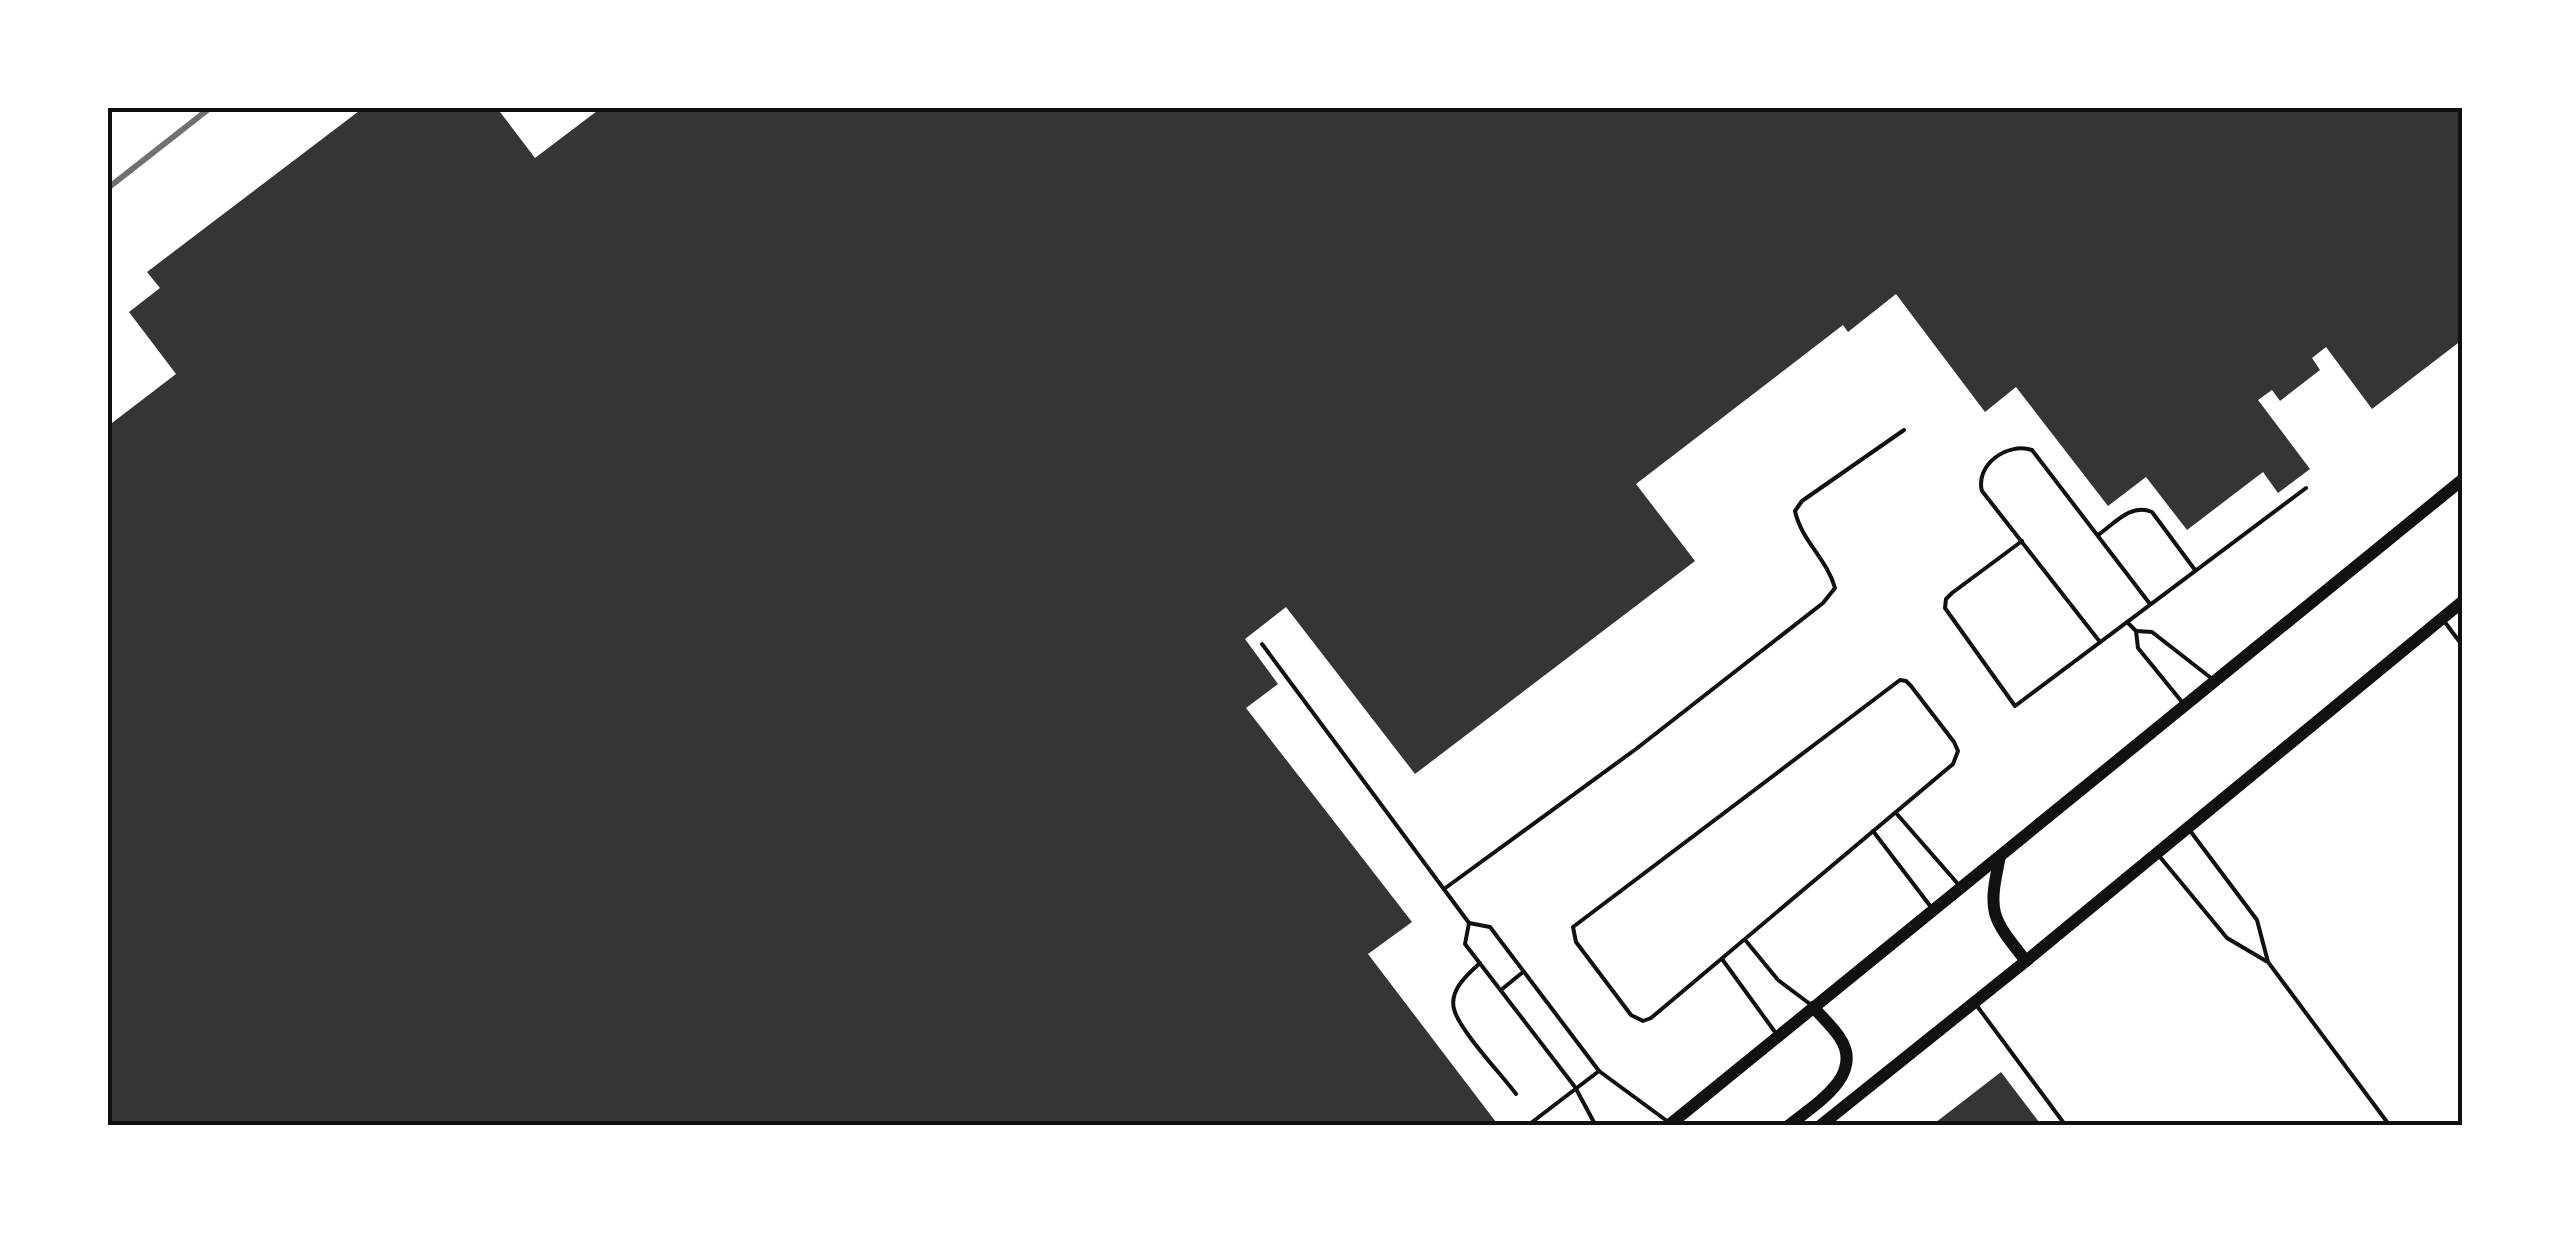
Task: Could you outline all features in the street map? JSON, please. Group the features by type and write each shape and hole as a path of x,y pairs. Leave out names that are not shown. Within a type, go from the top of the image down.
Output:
{"main road":[{"path":"1670,1124 2462,480"},
{"path":"1824,1124 2462,602"},
{"path":"2000,856 1991,901 1994,918 2026,961"},
{"path":"1788,1126 1823,1098 1846,1072 1848,1057 1841,1039 1814,1007"}],"lane":[{"path":"1444,889 1636,749 1823,603 1835,588 1795,511 1802,501 1904,430"},
{"path":"2100,642 1982,491 1981,470 1990,463 2012,449 2032,450 2150,604"},
{"path":"2022,541 1952,593 1945,608 2015,706 2306,488"},
{"path":"2098,535 2130,511 2146,508 2195,570"},
{"path":"2443,619 2462,645"},
{"path":"2127,622 2136,631 2138,648 2185,705"},
{"path":"2136,631 2152,632 2215,681"},
{"path":"1262,644 1469,922 1490,927 1599,1070 1670,1124"},
{"path":"1900,680 1906,680 1958,751 1954,764 1873,832 1643,1021 1631,1014 1576,942 1573,927 1900,680"},
{"path":"1896,813 1962,888"},
{"path":"2188,828 2256,920 2268,962 2390,1126"},
{"path":"1873,832 1934,910"},
{"path":"2157,853 2226,938 2268,962"},
{"path":"1469,922 1466,944 1575,1088 1596,1126"},
{"path":"1744,939 1778,980 1814,1007"},
{"path":"1722,959 1778,1036"},
{"path":"1480,963 1463,978 1454,996 1454,1009 1516,1094"},
{"path":"1501,990 1524,972"},
{"path":"1974,1003 2066,1126"},
{"path":"1528,1126 1599,1070"}],"building":[{"path":"363,108 497,108 535,158 601,108 2462,108 2462,340 2372,409 2326,347 2312,358 2320,370 2280,401 2272,390 2258,400 2310,469 2278,493 2263,472 2187,530 2146,477 2108,506 2016,387 1985,412 1896,294 1848,332 1843,325 1636,484 1695,561 1415,774 1286,607 1245,639 1278,684 1246,708 1412,922 1368,954 1499,1126 108,1126 108,426 176,374 129,312 160,288 147,272"},
{"path":"2001,1072 2042,1126 1931,1126"}],"railway":[{"path":"108,188 210,108"}]}
